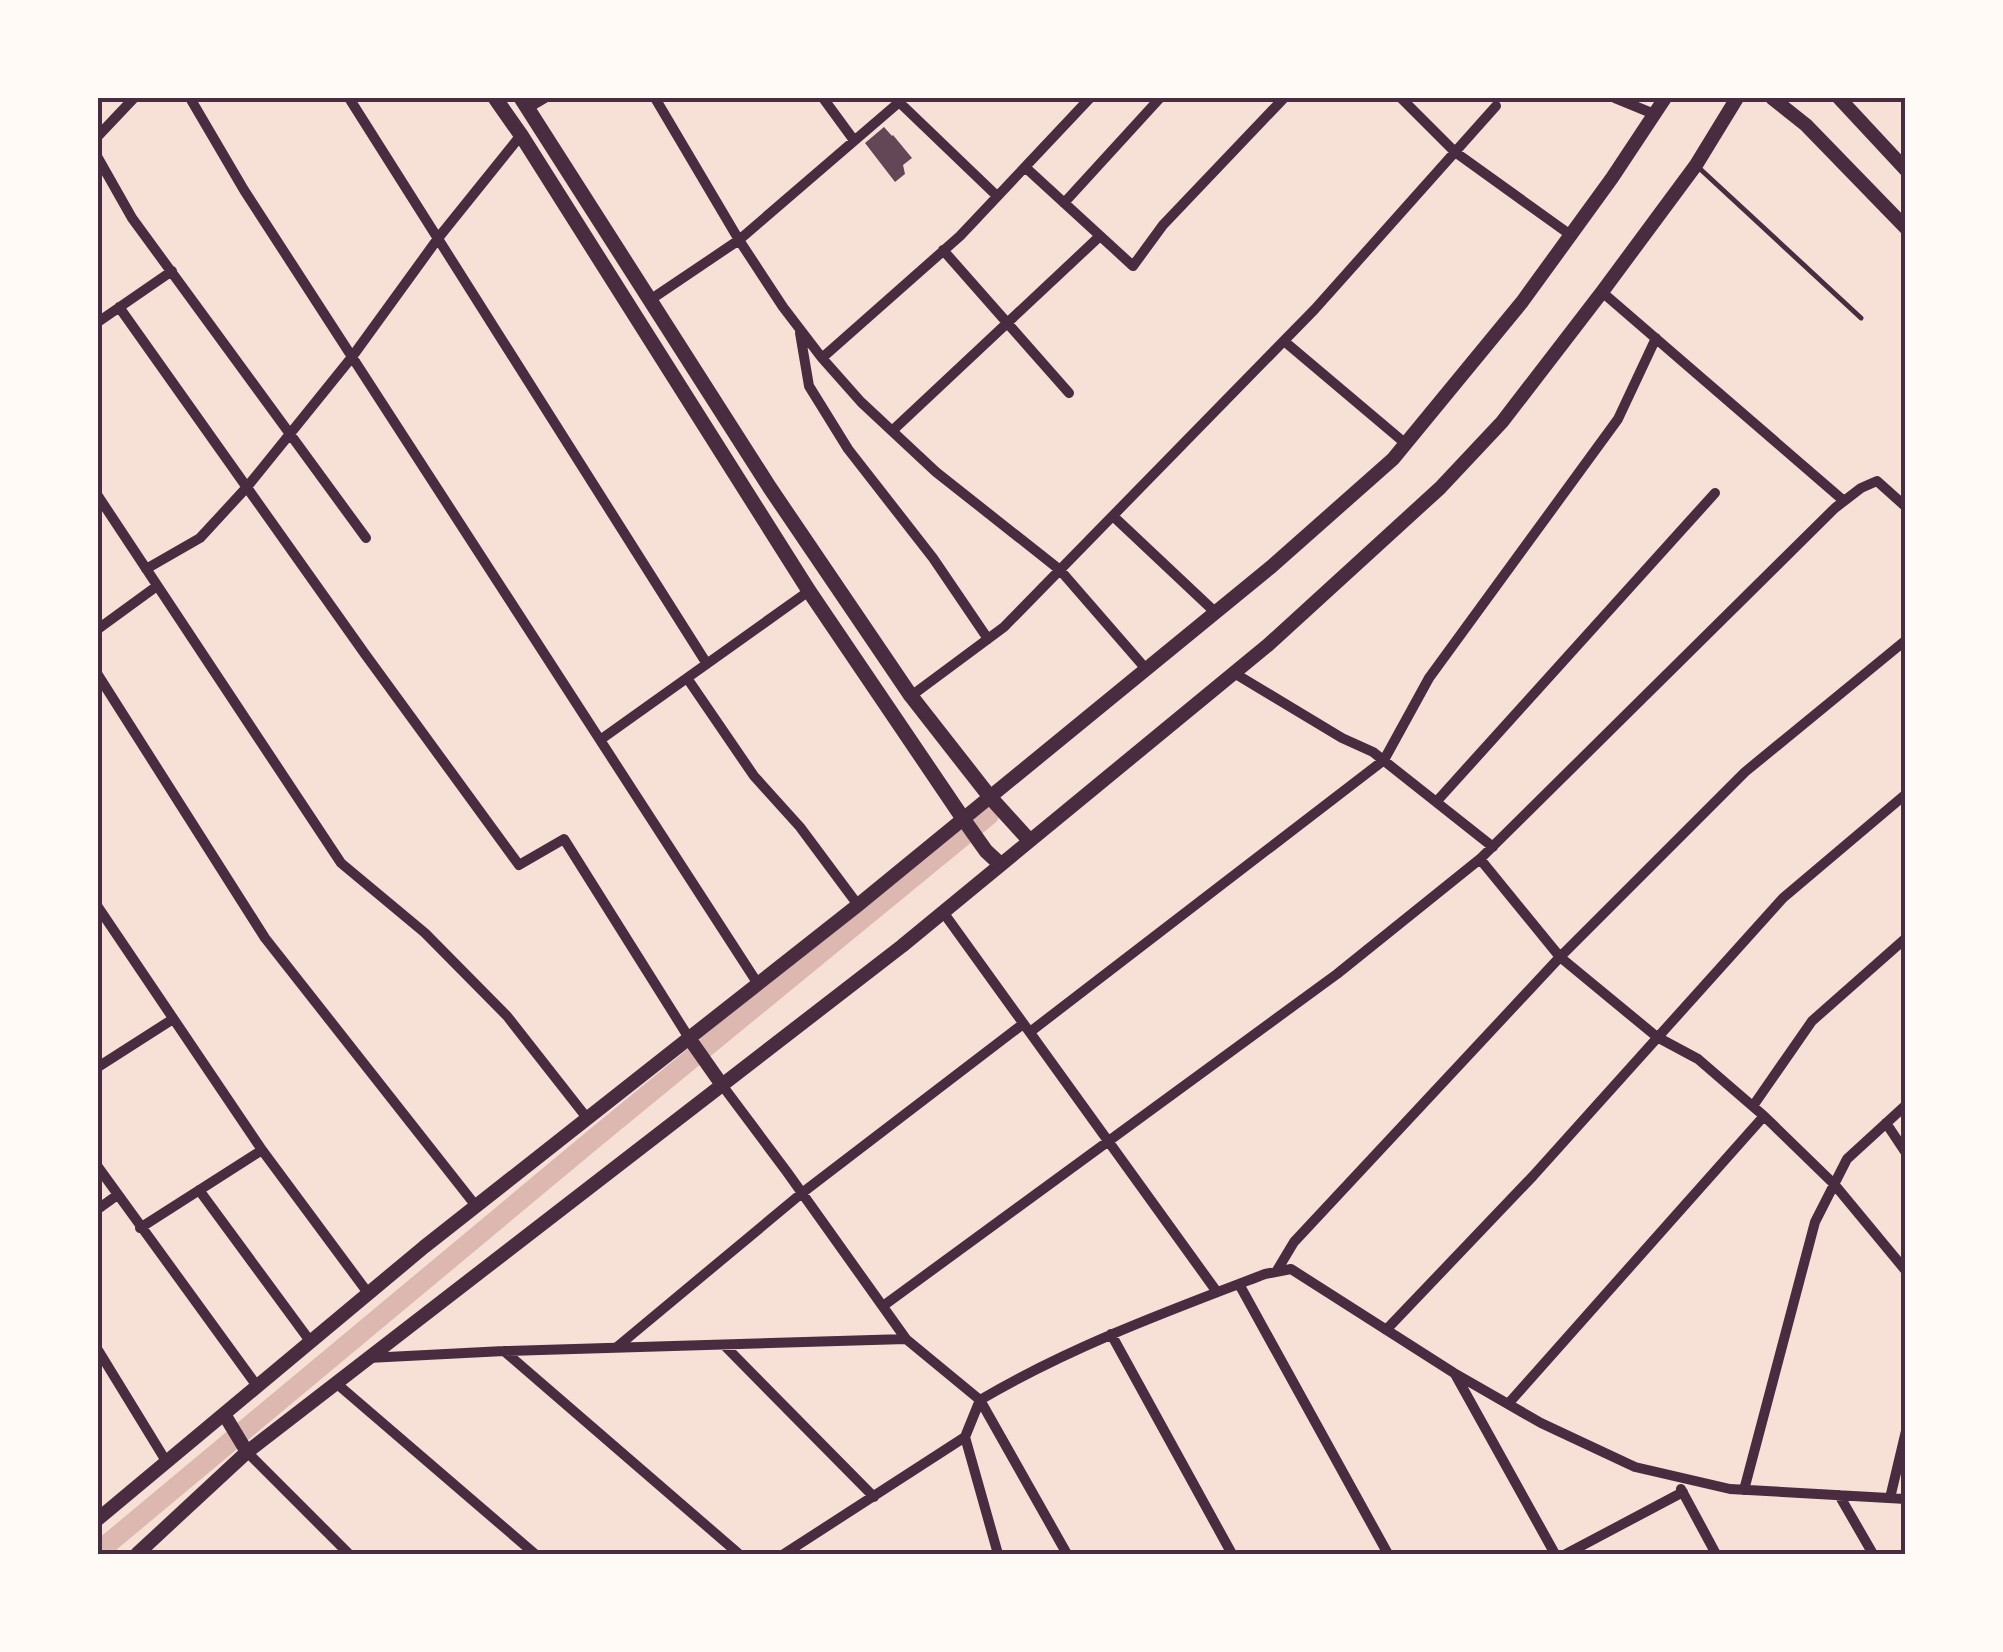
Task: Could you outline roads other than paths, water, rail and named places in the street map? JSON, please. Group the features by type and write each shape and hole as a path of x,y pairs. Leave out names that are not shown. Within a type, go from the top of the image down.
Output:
{"main road":[{"path":"494,98 809,591 964,819 1000,864"},
{"path":"524,103 770,488 910,696 990,797 1030,840"}],"street":[{"path":"98,136 134,98"},
{"path":"190,98 244,190 758,984"},
{"path":"349,98 707,664"},
{"path":"524,103 545,98"},
{"path":"655,98 739,240 822,358 861,402 936,472 1060,570 1146,669"},
{"path":"823,98 853,139"},
{"path":"822,358 943,250 1090,98"},
{"path":"1064,203 1160,98"},
{"path":"1024,167 1133,266 1163,226 1284,98"},
{"path":"1401,98 1455,152 1572,236"},
{"path":"1615,98 1654,114"},
{"path":"98,1519 476,1206 858,906 1380,471 1522,302 1572,236 1664,98"},
{"path":"137,1554 246,1452 942,912 1268,645 1440,488 1502,422 1696,165 1737,98"},
{"path":"1772,98 1806,126 1906,228"},
{"path":"1839,98 1906,170"},
{"path":"650,300 739,240 901,100 998,196"},
{"path":"910,696 1004,626 1060,570 1316,309 1496,106"},
{"path":"146,569 200,538 247,488 521,135"},
{"path":"98,158 132,218 366,538"},
{"path":"892,431 1100,236"},
{"path":"943,250 1070,394"},
{"path":"98,322 172,271"},
{"path":"1602,292 1844,501"},
{"path":"119,307 519,865 564,838 690,1039 906,1339 980,1400 1067,1554"},
{"path":"799,328 808,386 848,449 933,558 988,638"},
{"path":"616,1348 802,1193 1384,760 1430,678 1618,419 1656,338"},
{"path":"1284,341 1406,444"},
{"path":"882,1306 1337,974 1480,858 1844,501 1877,481 1906,507"},
{"path":"1438,801 1715,493"},
{"path":"98,496 340,864 425,933 507,1016 587,1118"},
{"path":"1112,516 1215,612"},
{"path":"98,629 157,586"},
{"path":"600,740 809,591"},
{"path":"1276,1272 1294,1242 1560,957 1745,772 1906,640"},
{"path":"1234,673 1342,738 1373,752 1493,847"},
{"path":"98,675 265,938 476,1206"},
{"path":"687,678 754,776 800,827 858,906"},
{"path":"1386,1330 1533,1176 1784,898 1906,794"},
{"path":"1480,858 1560,957 1658,1037 1698,1059 1764,1116 1834,1184 1906,1272"},
{"path":"98,907 262,1150 368,1294"},
{"path":"942,912 1217,1292"},
{"path":"1753,1106 1812,1021 1906,938"},
{"path":"98,1066 173,1019"},
{"path":"1744,1490 1815,1222 1848,1159 1906,1105"},
{"path":"1508,1404 1764,1116"},
{"path":"1886,1123 1906,1153"},
{"path":"140,1228 262,1150"},
{"path":"98,1168 257,1386"},
{"path":"199,1190 310,1341"},
{"path":"98,1209 116,1196"},
{"path":"784,1554 965,1438 980,1400 1010,1382 1111,1334 1239,1284 1291,1270 1540,1424 1635,1467 1730,1489 1906,1499"},
{"path":"1239,1284 1388,1554"},
{"path":"1111,1334 1232,1554"},
{"path":"368,1358 906,1339"},
{"path":"724,1344 874,1497"},
{"path":"98,1350 166,1461"},
{"path":"504,1351 739,1554"},
{"path":"1454,1374 1555,1554"},
{"path":"336,1383 535,1554"},
{"path":"224,1414 246,1452 349,1554"},
{"path":"1890,1498 1906,1431"},
{"path":"965,1438 996,1554"},
{"path":"1674,1476 1716,1554"},
{"path":"1566,1554 1683,1492"},
{"path":"1838,1495 1873,1554"}],"lane":[{"path":"1696,165 1860,318"}],"waterway":[{"path":"98,1552 989,815"}]}
